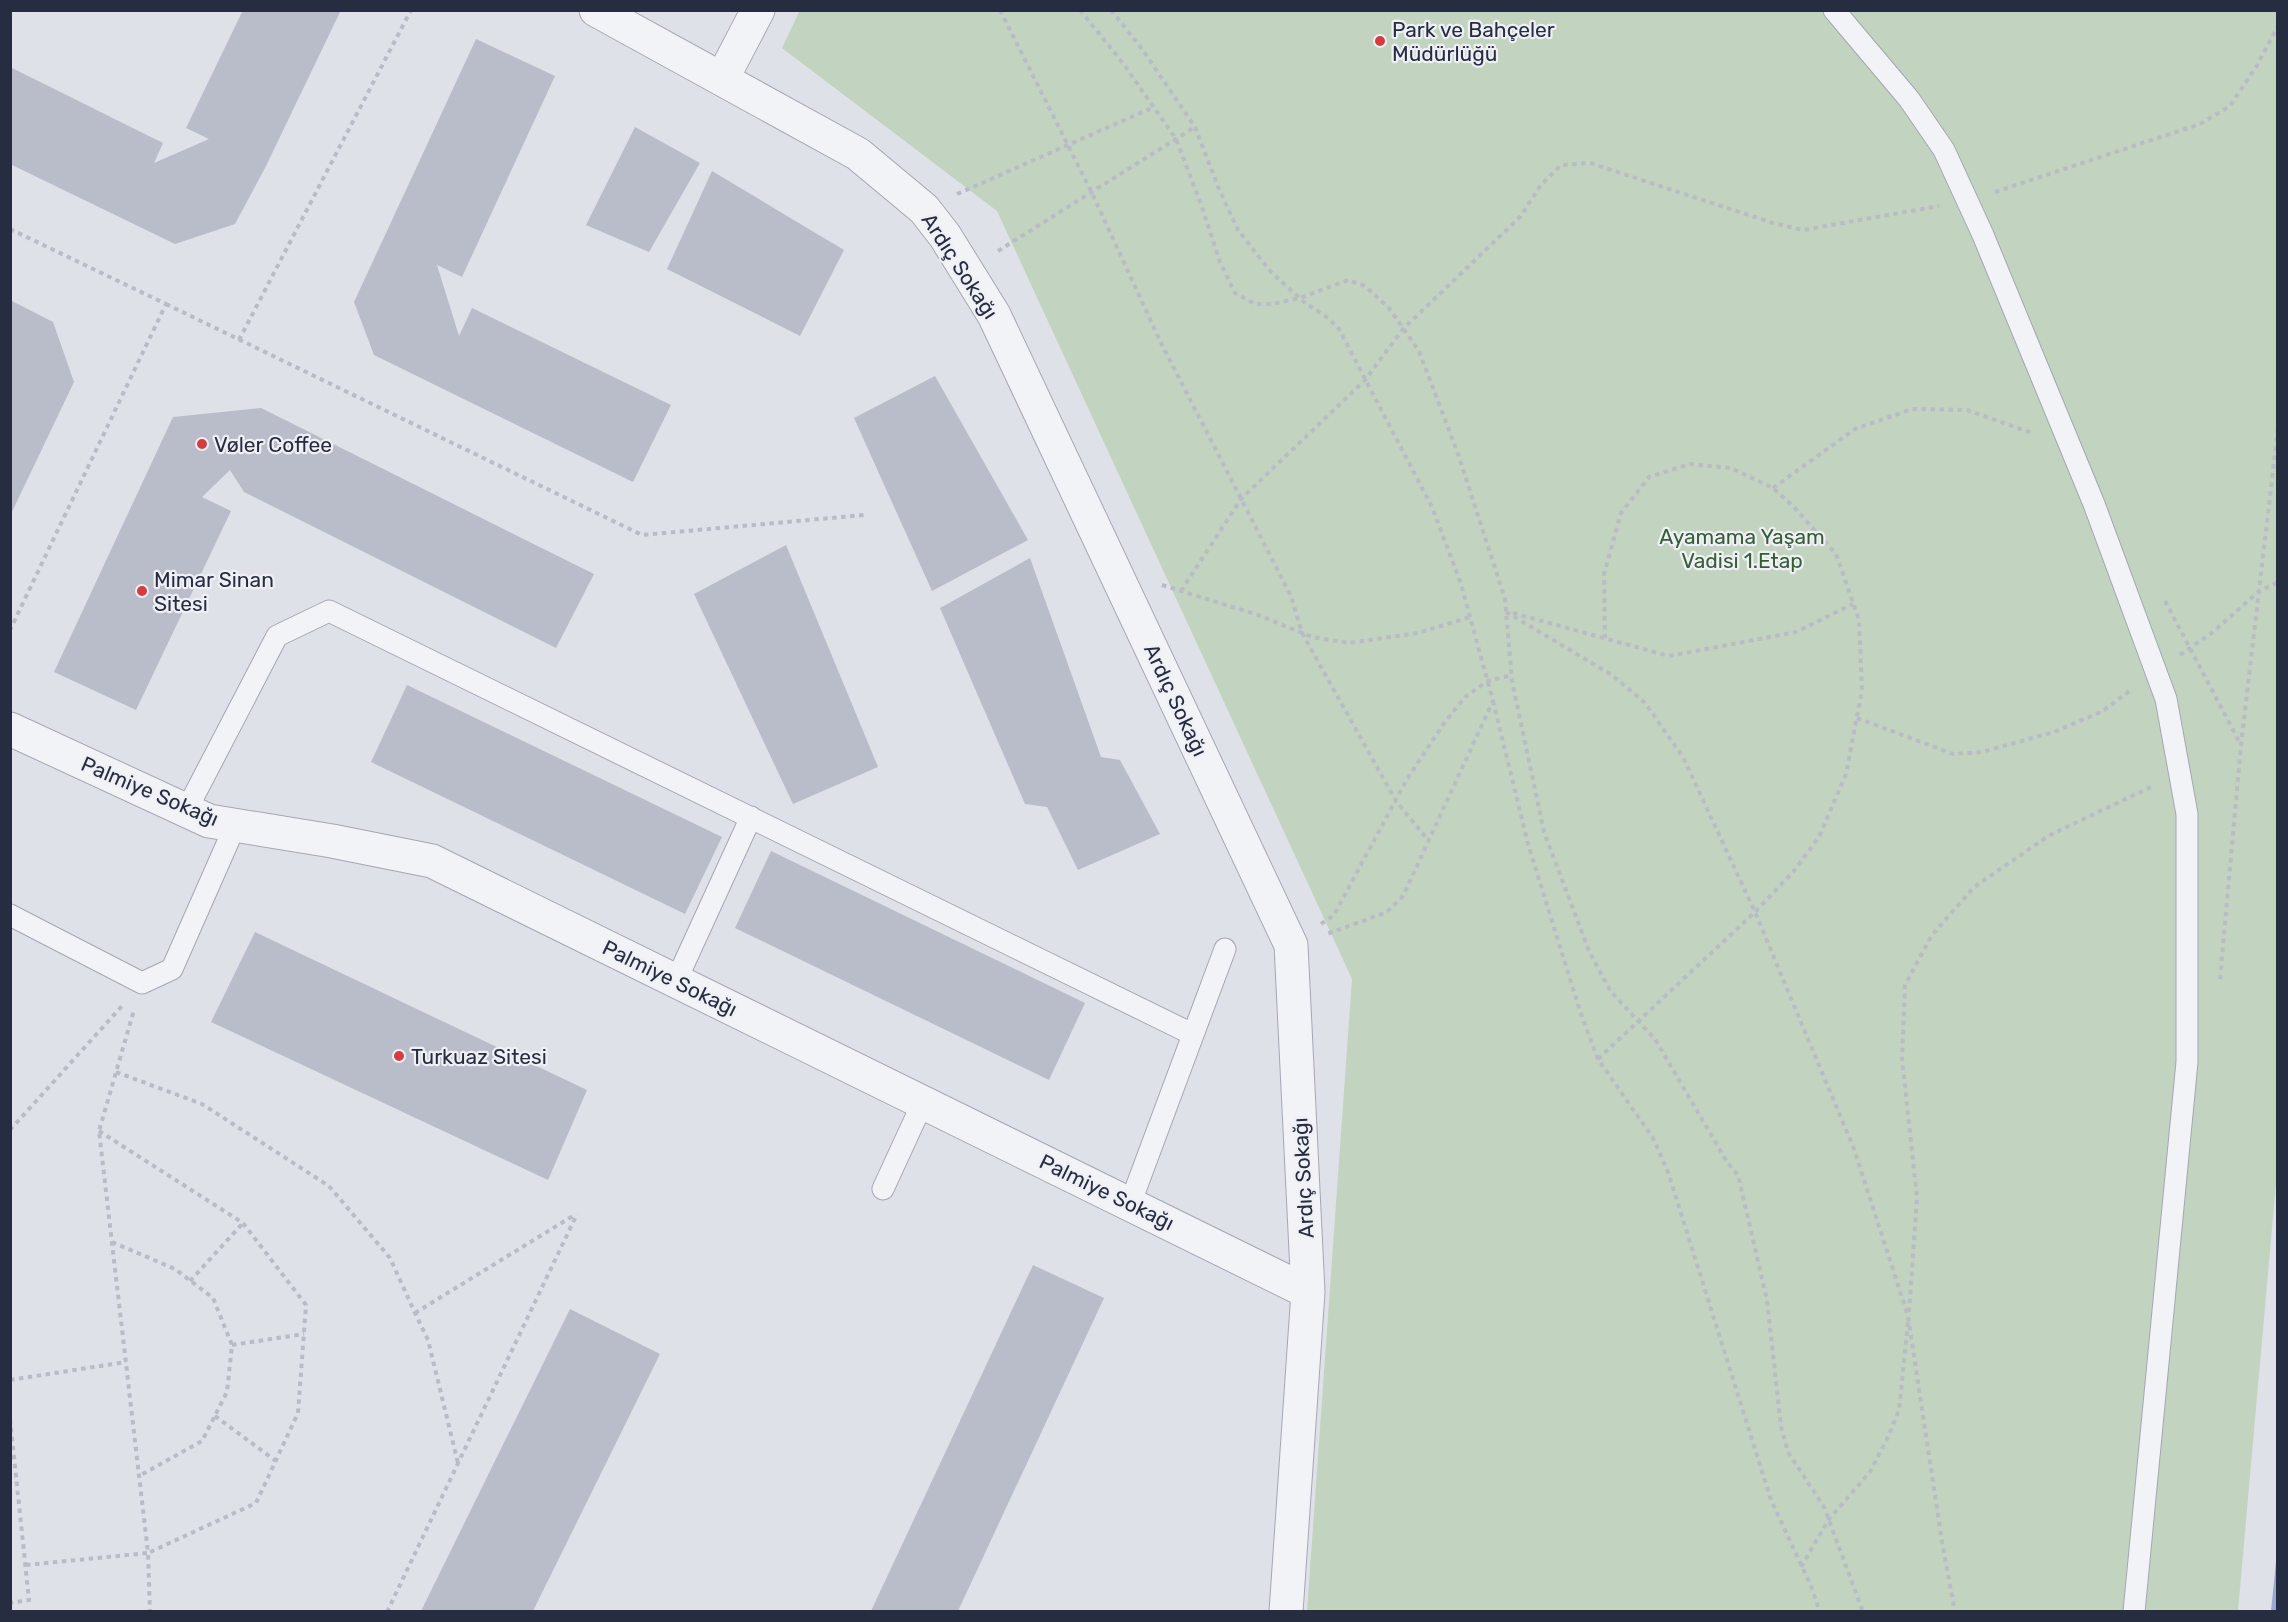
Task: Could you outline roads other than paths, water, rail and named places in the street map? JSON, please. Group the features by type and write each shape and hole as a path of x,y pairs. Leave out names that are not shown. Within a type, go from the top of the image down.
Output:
{"street":[{"name":"Ardıç Sokağı","path":"596,10 858,154 924,209 945,236 994,315 1292,945 1308,1292 1286,1611"},
{"path":"722,79 758,10"},
{"name":"Palmiye Sokağı","path":"13,736 209,821 332,841 432,861 1308,1292"}],"lane":[{"path":"1834,10 1915,108 1944,150 1968,201 2094,504 2166,699 2187,814 2187,1062 2134,1611"},
{"path":"186,811 276,636 329,610 1192,1034"},
{"path":"676,981 751,817"},
{"path":"10,915 142,983 172,969 235,826"},
{"path":"1130,1204 1225,949"},
{"path":"882,1189 923,1102"}],"water":[{"path":"2277,1552 2277,1611 2271,1611"}],"place":[{"name":"Park ve Bahçeler Müdürlüğü","path":"1380,41"},
{"name":"Vøler Coffee","path":"202,444"},
{"name":"Mimar Sinan Sitesi","path":"142,591"},
{"name":"Turkuaz Sitesi","path":"399,1056"}],"park label":[{"name":"Ayamama Yaşam Vadisi 1.Etap","path":"1742,548"}]}
